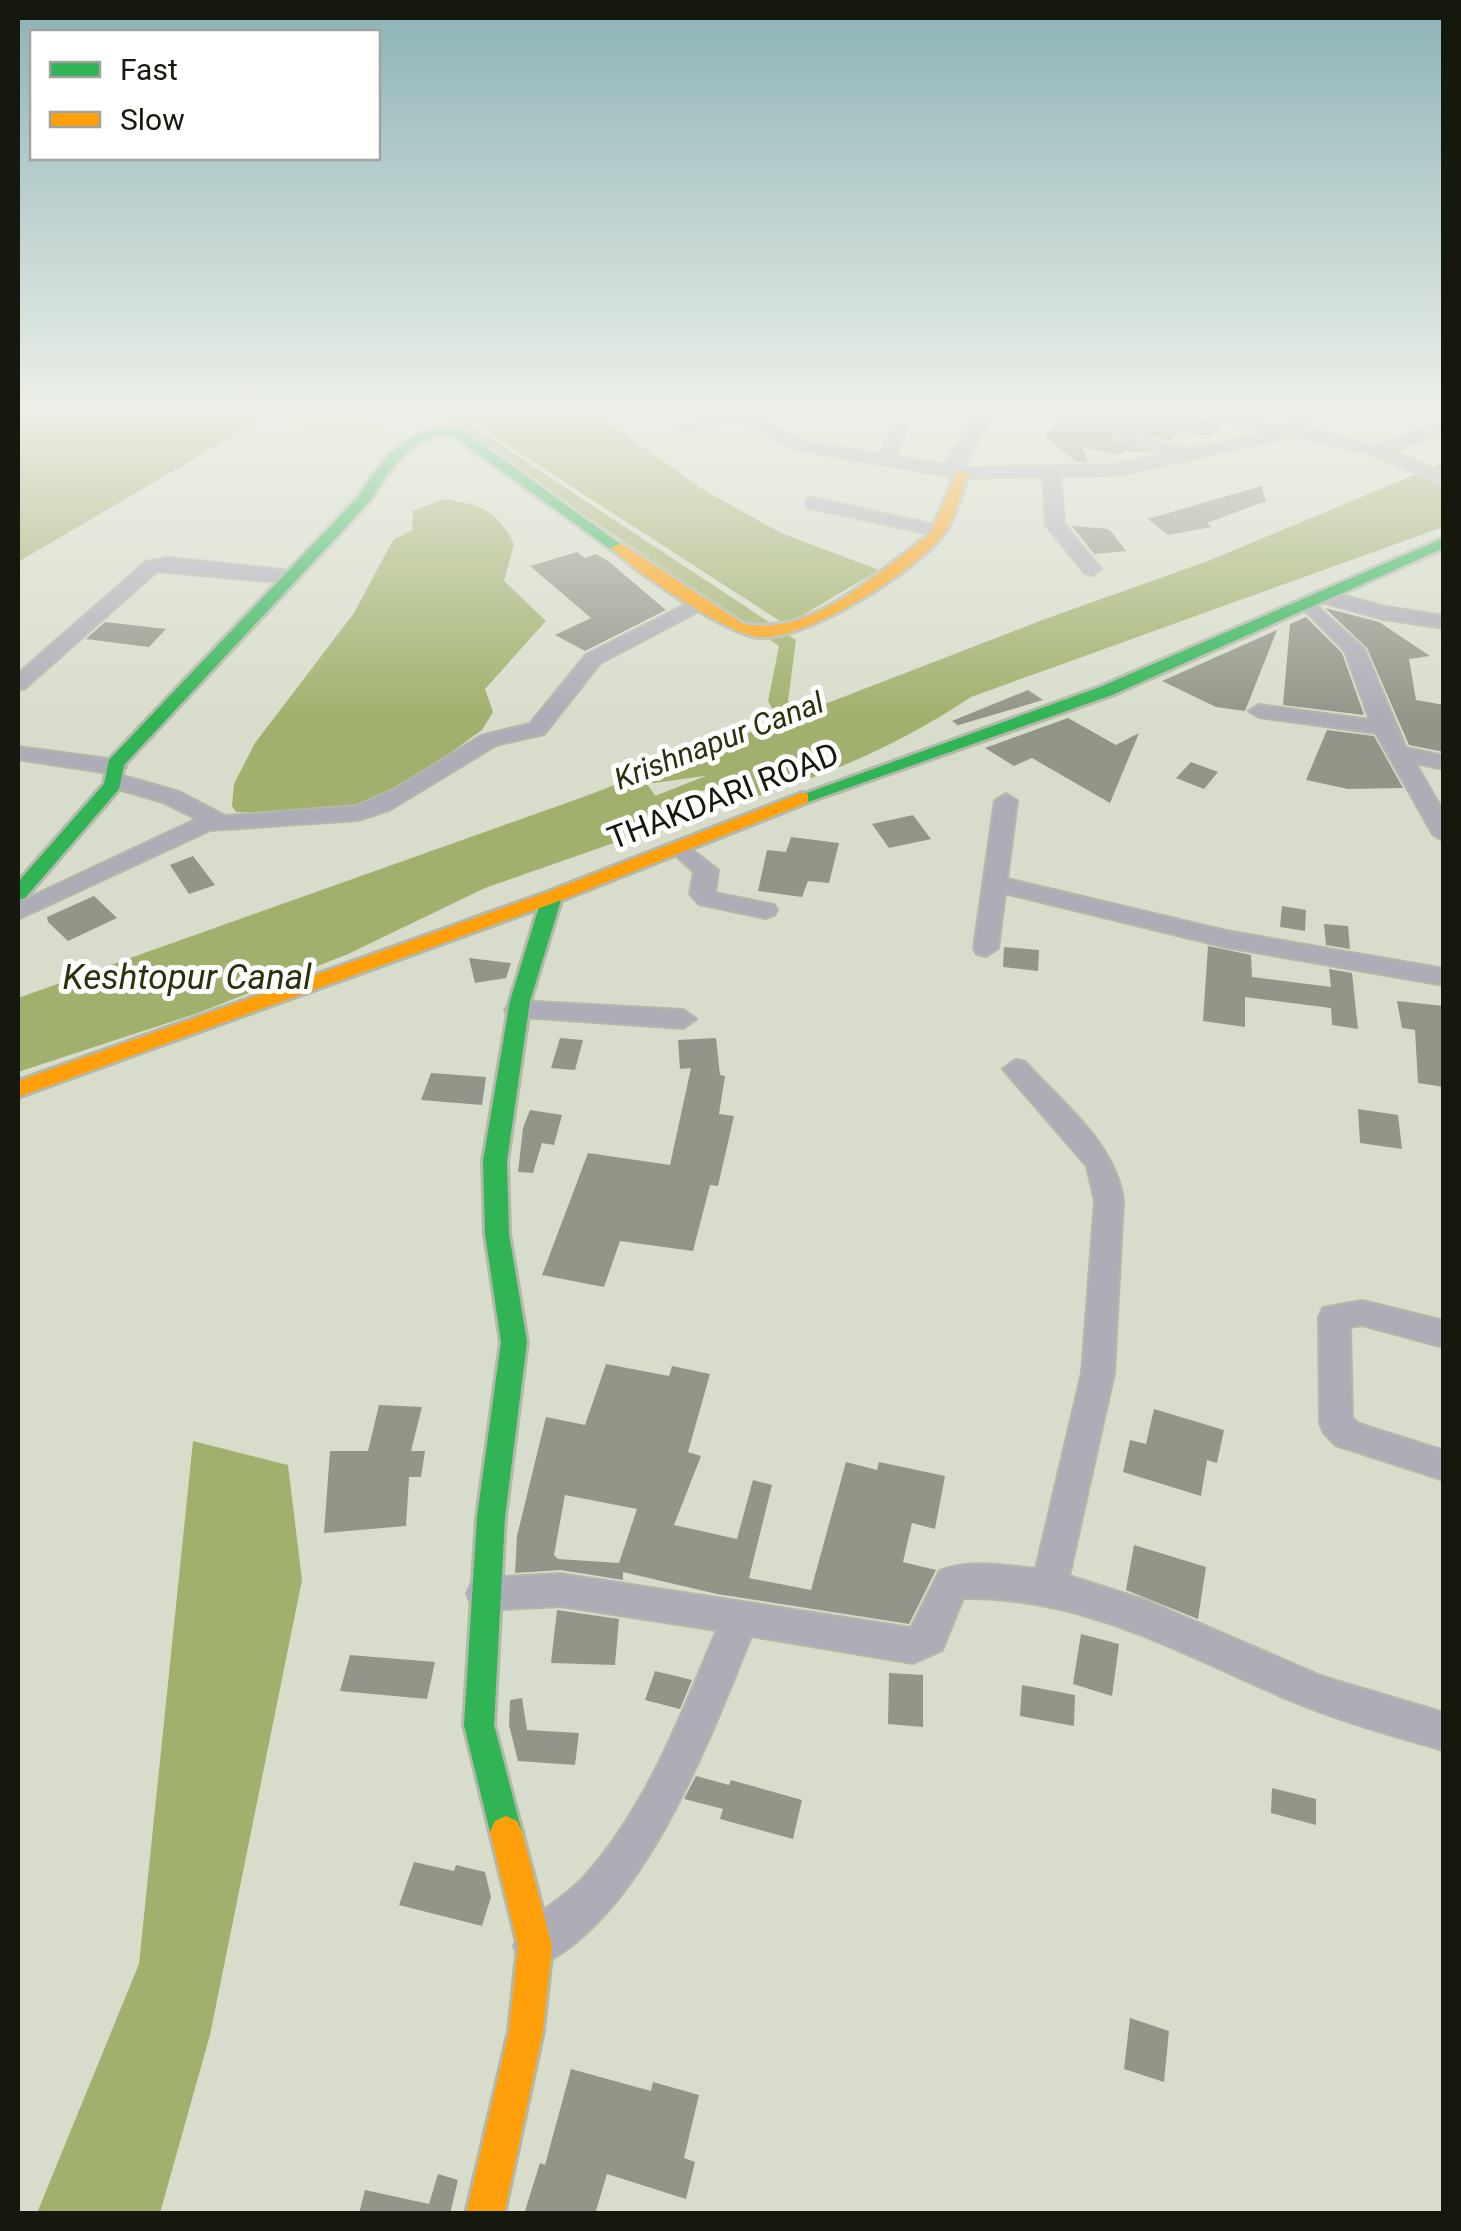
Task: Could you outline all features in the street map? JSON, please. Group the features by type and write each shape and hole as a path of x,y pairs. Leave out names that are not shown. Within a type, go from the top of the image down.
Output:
{"street":[{"path":"18,894 115,774 353,510"},
{"path":"565,510 700,605 744,632 765,633 810,622 941,525 945,510"},
{"path":"876,510 941,525"},
{"path":"1054,510 1055,525 1092,569"},
{"name":"THAKDARI ROAD","path":"18,1090 552,897 679,848 722,826 1090,697 1444,542"},
{"path":"18,684 152,566 169,564 290,577"},
{"path":"1314,599 1444,622"},
{"path":"1314,599 1350,642 1384,728 1444,834"},
{"path":"18,912 196,827 358,813 382,805 456,758 505,736 537,730 583,666 700,605"},
{"path":"1260,712 1384,728"},
{"path":"18,753 115,774 220,822"},
{"path":"1402,754 1444,764"},
{"path":"986,948 998,884 1006,802"},
{"path":"679,848 706,870 702,894 707,899 765,910"},
{"path":"998,884 1226,939 1444,977"},
{"path":"485,2214 526,2030 535,1946 478,1725 485,1594 514,1342 498,1234 495,1161 518,1010 552,897"},
{"path":"518,1010 683,1020"},
{"path":"1016,1069 1098,1160 1106,1177 1109,1201 1098,1373 1049,1587"},
{"path":"1444,1334 1362,1313 1334,1316 1336,1423 1348,1435 1444,1466"},
{"path":"485,1594 560,1590 913,1646 929,1638 952,1582 1049,1587 1111,1604 1342,1702 1444,1732"},
{"path":"535,1946 599,1891 638,1836 685,1752 741,1617"}],"water":[{"path":"18,510 106,510 18,562"},
{"path":"485,510 494,516 514,544 504,581 546,621 485,689 493,712 482,730 393,794 344,813 236,812 232,806 234,784 255,743 354,613 393,540 412,530 413,511"},
{"path":"608,510 740,510 781,533 879,570 786,625"},
{"name":"Keshtopur Canal","path":"1330,510 1443,510 1443,527 971,697 886,746 771,792 738,802 725,773 647,784 664,809 688,817 485,888 348,954 198,1013 18,1072 18,998 586,796 1045,619 1208,561"},
{"path":"193,1441 288,1465 302,1580 210,2035 160,2213 37,2213 139,1964"}],"building":[{"path":"1178,510 1242,510 1207,523 1211,527 1168,535 1148,519"},
{"path":"1072,526 1109,529 1126,551 1094,554"},
{"path":"577,552 585,558 596,554 608,561 666,610 585,651 555,635 591,618 530,566"},
{"path":"1325,608 1379,622 1430,656 1409,659 1416,700 1444,705 1444,752 1409,745 1367,648"},
{"path":"1306,617 1342,653 1364,715 1283,705 1290,624"},
{"path":"105,622 166,629 149,647 86,639"},
{"path":"1277,630 1245,711 1216,707 1162,681"},
{"path":"1028,690 1043,700 952,727 958,725 952,721"},
{"path":"1068,718 1116,745 1139,733 1110,803 1032,758 1014,766 985,748"},
{"path":"1327,730 1374,736 1403,788 1348,789 1306,780"},
{"path":"1191,762 1218,772 1204,789 1176,778"},
{"path":"913,815 931,839 889,848 872,824"},
{"path":"791,837 839,843 829,883 808,881 802,897 758,891 767,850 786,852"},
{"path":"193,856 215,885 189,894 170,865"},
{"path":"94,896 117,918 68,941 48,922 47,917"},
{"path":"1282,906 1306,910 1305,931 1280,927"},
{"path":"1324,924 1348,926 1350,949 1326,945"},
{"path":"1208,946 1251,955 1252,977 1331,987 1329,969 1352,973 1358,1029 1332,1025 1331,1008 1245,997 1245,1027 1203,1021"},
{"path":"1004,947 1039,950 1038,971 1003,967"},
{"path":"469,958 511,963 506,978 475,983"},
{"path":"1397,1001 1444,1006 1444,1087 1418,1083 1415,1030 1402,1028"},
{"path":"560,1038 583,1040 575,1070 551,1068"},
{"path":"716,1038 720,1075 725,1076 719,1114 734,1116 718,1186 710,1185 693,1251 620,1241 604,1287 542,1275 588,1153 670,1165 691,1068 680,1069 678,1040"},
{"path":"431,1073 486,1077 482,1105 421,1100"},
{"path":"1358,1109 1398,1115 1402,1149 1360,1143"},
{"path":"530,1110 562,1115 554,1145 542,1143 533,1173 518,1172 523,1128"},
{"path":"606,1364 669,1376 672,1366 710,1374 688,1452 701,1456 674,1525 737,1539 753,1480 772,1485 749,1578 811,1590 846,1462 877,1470 879,1462 945,1476 935,1529 912,1523 903,1562 936,1570 909,1624 717,1594 623,1572 623,1580 561,1570 515,1573 517,1536 546,1417 585,1425","holes":["565,1495 637,1509 619,1563 558,1559 554,1555"]},
{"path":"379,1405 422,1407 411,1451 425,1451 421,1477 409,1477 406,1526 324,1533 330,1451 368,1451"},
{"path":"1154,1409 1224,1430 1217,1463 1207,1460 1201,1496 1123,1472 1130,1440 1146,1444"},
{"path":"1134,1545 1206,1567 1198,1619 1126,1590"},
{"path":"557,1610 619,1619 615,1665 551,1663"},
{"path":"1081,1634 1119,1644 1112,1696 1073,1684"},
{"path":"350,1655 435,1662 427,1699 340,1691"},
{"path":"655,1671 692,1680 680,1709 645,1700"},
{"path":"889,1673 923,1675 923,1727 888,1724"},
{"path":"1022,1685 1075,1695 1074,1726 1020,1716"},
{"path":"522,1698 527,1730 579,1733 575,1765 518,1761 509,1725 510,1700"},
{"path":"696,1776 729,1785 731,1780 802,1800 793,1839 720,1819 723,1809 684,1799"},
{"path":"1272,1788 1316,1799 1316,1825 1271,1813"},
{"path":"414,1862 454,1871 456,1865 485,1872 491,1897 482,1926 399,1905"},
{"path":"1130,2018 1169,2031 1164,2082 1124,2069"},
{"path":"571,2069 651,2091 653,2082 699,2095 684,2158 695,2162 686,2199 607,2174 595,2214 524,2214 540,2163 545,2165"},
{"path":"438,2174 458,2180 450,2214 359,2214 365,2190 429,2204"}],"waterway":[{"path":"588,510 789,644 778,701 788,719"},
{"name":"Krishnapur Canal","path":"622,813 760,761"}],"traffic: fast":[{"path":"18,894 113,785 115,764 354,510"},
{"path":"565,510 617,547"},
{"path":"802,798 1106,691 1444,542"},
{"path":"506,1832 479,1725 491,1517 514,1342 497,1234 495,1161 520,1001 552,897"}],"traffic: slow":[{"path":"617,547 738,628 762,633 813,620 864,590 929,542 939,531 947,510"},
{"path":"18,1089 552,897 802,798"},
{"path":"485,2214 526,2031 535,1946 506,1832"}]}
